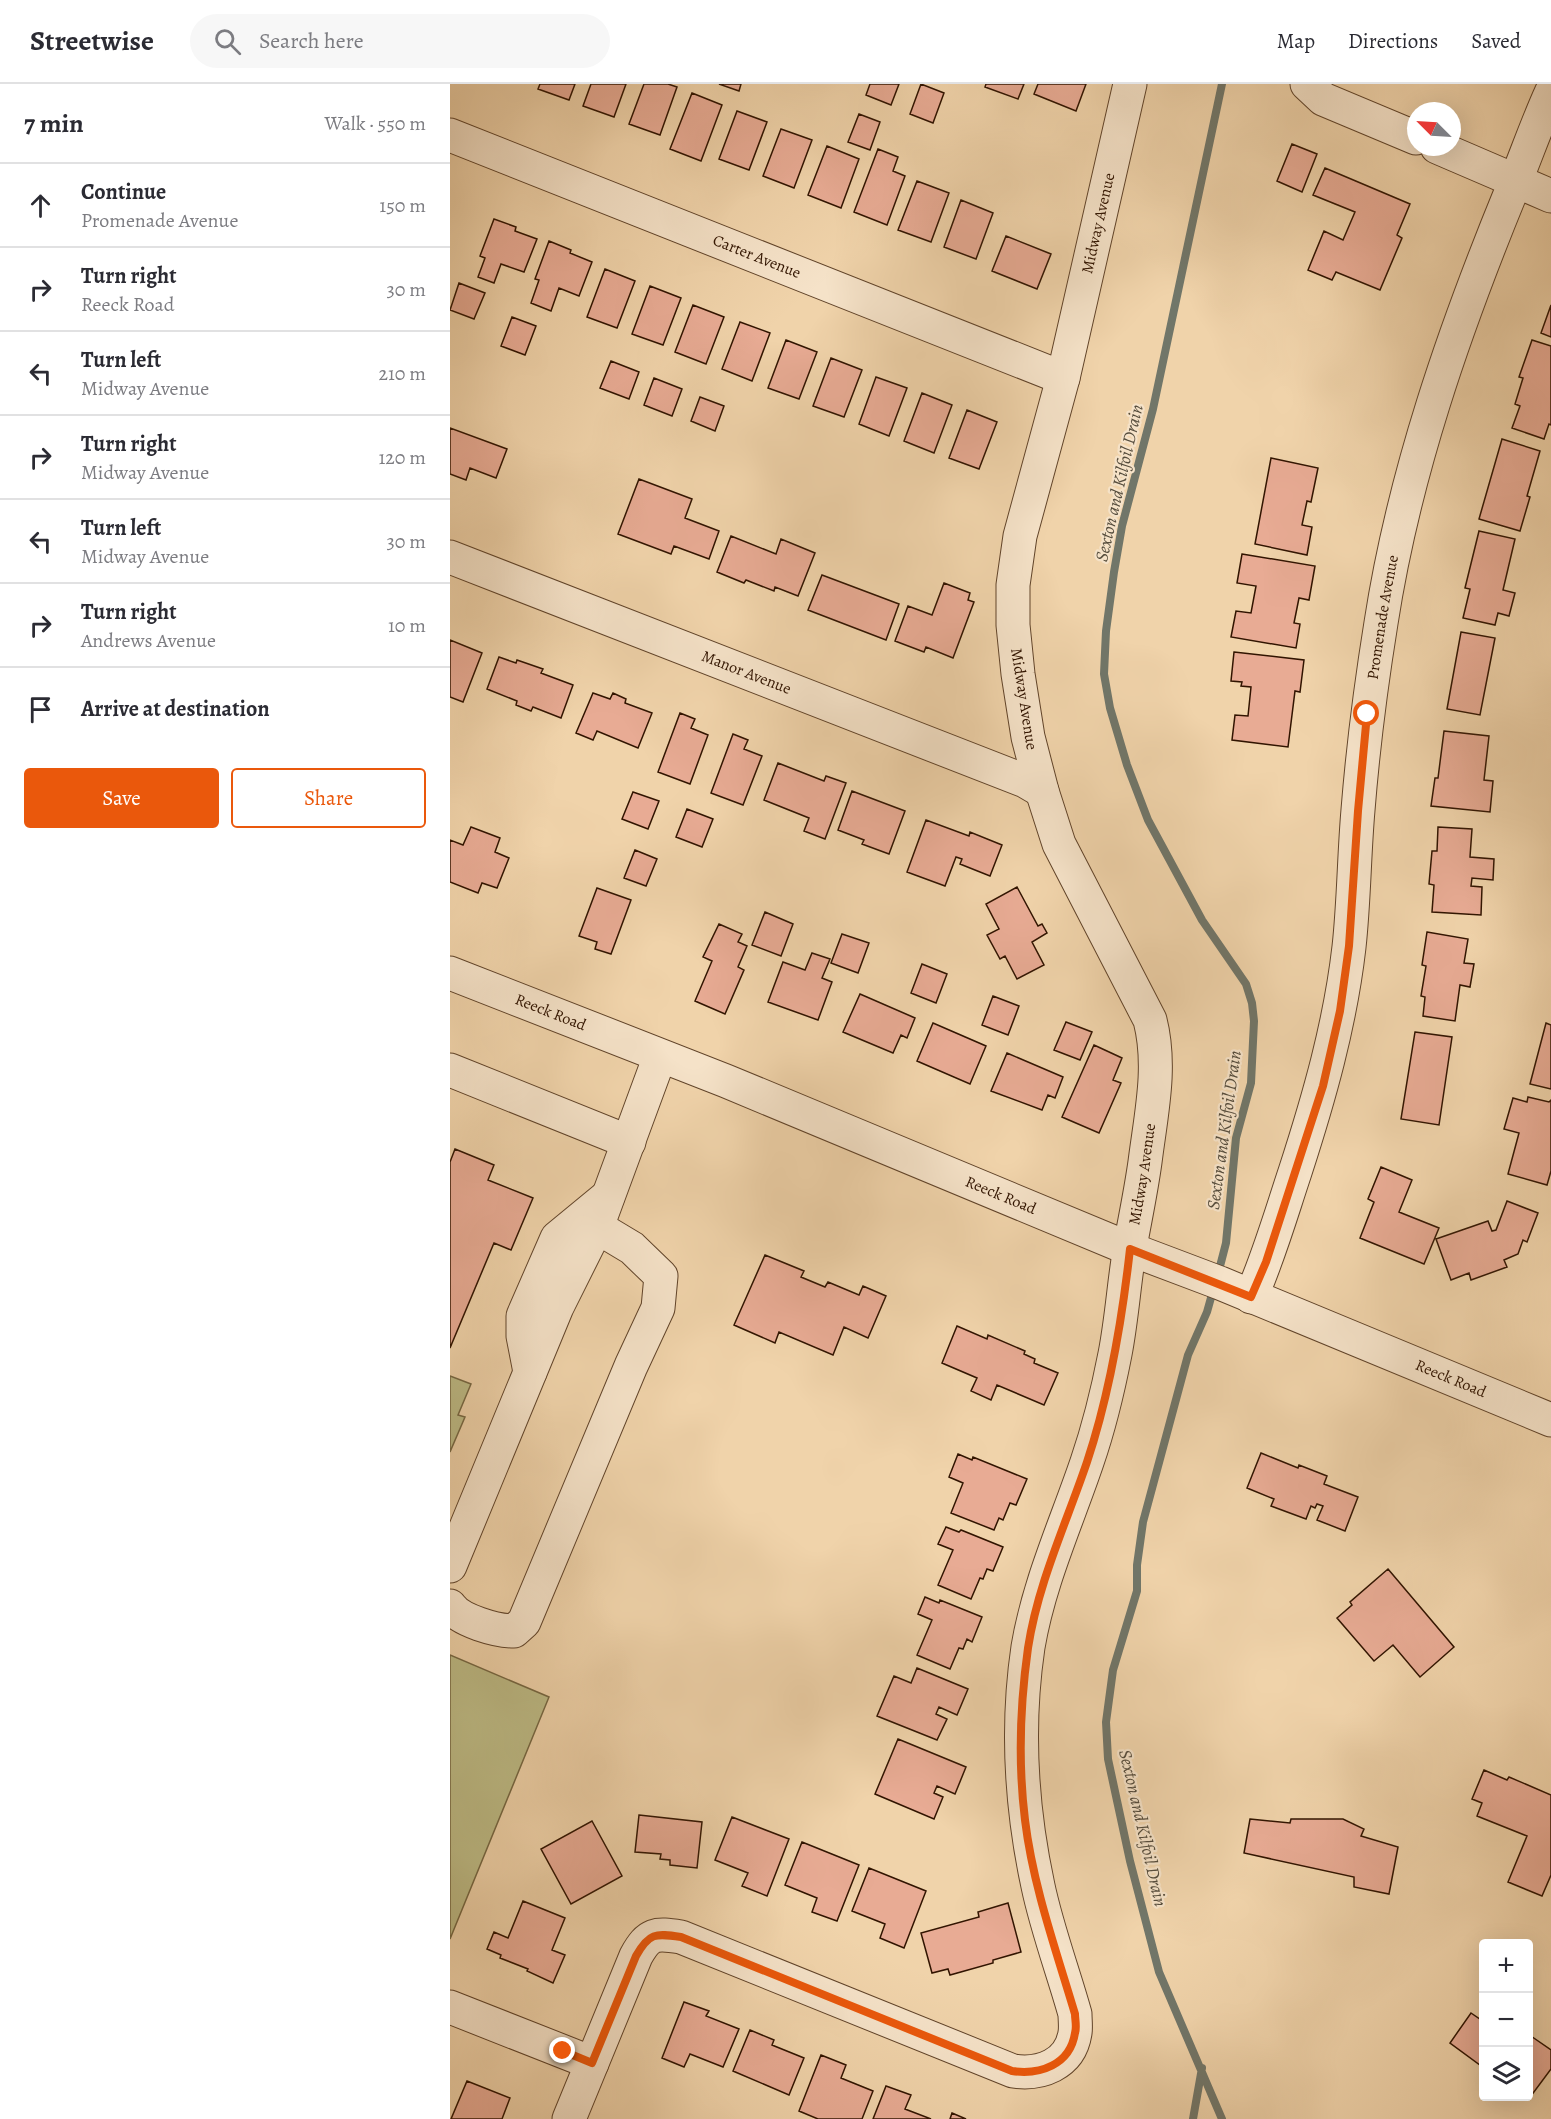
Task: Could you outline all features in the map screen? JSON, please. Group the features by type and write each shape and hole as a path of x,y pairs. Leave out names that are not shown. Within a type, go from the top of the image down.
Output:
{"street":[{"name":"Midway Avenue","path":"569,2119 636,1956 645,1941 652,1936 663,1934 681,1937 1012,2071 1029,2073 1044,2071 1068,2052 1076,2033 1075,2014 1038,1889 1025,1822 1020,1768 1022,1700 1029,1647 1040,1593 1087,1462 1115,1354 1130,1249 1140,1198 1157,1070 1155,1038 1143,1002 1059,844 1042,791 1029,737 1018,674 1013,625 1013,585 1020,536 1063,378 1130,84"},
{"path":"1307,84 1323,99 1407,134"},
{"name":"Promenade Avenue","path":"1245,1294 1266,1262 1323,1086 1340,1011 1349,946 1367,714 1382,618 1401,523 1425,429 1471,291 1551,93"},
{"name":"Carter Avenue","path":"450,135 1063,378"},
{"path":"1458,156 1551,196"},
{"name":"Manor Avenue","path":"450,557 1025,781 1042,791"},
{"name":"Reeck Road","path":"450,973 660,1056 1130,1249 1548,1408"},
{"path":"450,1566 557,1307 597,1227 660,1056"},
{"path":"450,1070 629,1142"},
{"path":"530,1372 523,1336 523,1316 552,1248 557,1238 608,1196"},
{"path":"450,1606 470,1620 501,1631 514,1631 524,1622 631,1366 658,1308 661,1276 632,1248 597,1227"},
{"path":"450,2007 592,2063"}],"shaded area":[{"path":"450,1376 471,1384 458,1415 465,1417 450,1452"},
{"path":"450,1655 549,1697 450,1939"}],"building":[{"path":"540,84 575,84 569,100 538,89"},
{"path":"591,84 626,84 614,117 583,106"},
{"path":"644,84 668,84 677,87 660,135 629,124"},
{"path":"719,84 741,84 739,91"},
{"path":"870,84 899,84 891,105 866,95"},
{"path":"921,84 944,93 933,123 910,114"},
{"path":"986,84 1024,84 1018,99 985,87"},
{"path":"1038,84 1086,84 1076,111 1034,94"},
{"path":"692,93 722,105 701,161 670,149"},
{"path":"737,111 767,122 749,170 719,159"},
{"path":"859,114 880,122 870,150 848,142"},
{"path":"781,129 812,140 794,188 763,176"},
{"path":"1292,144 1317,154 1302,192 1277,181"},
{"path":"827,146 859,159 841,208 808,195"},
{"path":"878,149 898,157 893,171 905,176 887,225 854,212"},
{"path":"1325,168 1410,204 1397,235 1402,238 1380,290 1336,272 1332,280 1308,270 1324,231 1343,240 1355,212 1313,195"},
{"path":"917,181 949,193 931,242 898,230"},
{"path":"961,200 993,213 976,259 944,247"},
{"path":"494,219 516,227 515,231 537,239 524,272 501,264 494,283 478,277 485,258 480,256"},
{"path":"1006,236 1051,254 1037,289 992,271"},
{"path":"549,241 592,262 579,296 559,288 551,311 531,303 539,280 535,279"},
{"path":"605,269 635,281 617,328 587,317"},
{"path":"459,283 485,293 474,319 450,310"},
{"path":"650,286 681,298 663,345 632,334"},
{"path":"693,305 724,317 706,364 675,352"},
{"path":"1551,305 1551,337 1541,333"},
{"path":"512,317 536,326 525,355 501,346"},
{"path":"740,322 770,333 752,381 722,369"},
{"path":"786,340 817,352 799,399 768,388"},
{"path":"1532,340 1551,346 1551,425 1549,424 1544,439 1512,428 1520,406 1515,404 1523,378 1519,377"},
{"path":"831,358 862,370 844,417 813,406"},
{"path":"611,361 639,372 629,399 600,388"},
{"path":"876,377 907,388 889,436 859,424"},
{"path":"654,378 682,389 672,416 644,405"},
{"path":"922,393 952,405 934,453 904,441"},
{"path":"700,397 724,406 715,431 691,421"},
{"path":"967,410 997,422 979,469 949,458"},
{"path":"450,428 507,449 496,478 470,468 466,480 450,474"},
{"path":"1502,439 1540,451 1520,531 1479,519"},
{"path":"1271,458 1318,468 1311,502 1307,501 1302,525 1312,527 1307,555 1255,544"},
{"path":"639,479 692,499 685,518 719,531 709,559 674,546 671,554 618,534"},
{"path":"1479,531 1515,539 1503,590 1515,593 1509,616 1498,613 1495,625 1463,618 1470,589 1465,588"},
{"path":"731,536 776,554 781,539 815,553 798,596 775,587 774,591 746,580 744,583 717,572"},
{"path":"1242,554 1315,566 1309,600 1299,598 1294,623 1300,624 1296,648 1231,637 1236,611 1251,613 1256,586 1237,583"},
{"path":"822,575 899,604 886,640 808,610"},
{"path":"944,583 970,593 968,600 974,602 953,658 926,647 924,652 895,641 908,606 932,615"},
{"path":"1461,632 1495,638 1480,715 1447,709"},
{"path":"450,640 482,653 463,702 450,697"},
{"path":"1234,652 1304,660 1300,692 1295,691 1288,747 1232,740 1235,715 1248,716 1251,687 1241,686 1242,682 1231,681"},
{"path":"499,657 516,663 517,660 543,669 541,673 573,685 561,718 533,707 531,711 516,705 517,701 487,689"},
{"path":"593,693 610,699 613,693 626,699 625,703 652,713 638,748 597,731 593,740 576,733"},
{"path":"680,713 695,719 691,728 708,735 690,784 658,772"},
{"path":"1444,731 1489,736 1484,780 1493,781 1490,812 1431,806 1435,778 1438,778"},
{"path":"733,734 748,740 744,749 762,756 743,805 711,793"},
{"path":"778,763 824,781 826,776 846,783 825,839 804,831 809,818 764,800"},
{"path":"852,791 905,811 889,854 862,844 864,840 838,830"},
{"path":"633,792 659,801 648,829 622,819"},
{"path":"687,809 713,819 702,847 676,837"},
{"path":"926,820 969,836 970,832 1002,845 990,876 960,864 962,859 956,857 945,886 907,872"},
{"path":"471,827 500,838 495,852 509,858 497,888 482,883 478,893 450,882 450,840 463,845"},
{"path":"1438,827 1472,829 1470,857 1494,859 1493,880 1472,878 1471,886 1482,887 1481,915 1432,912 1434,885 1429,884 1432,851 1437,851"},
{"path":"635,850 657,859 646,886 624,878"},
{"path":"1017,887 1038,926 1042,924 1047,933 1032,942 1044,965 1017,979 1005,956 1000,959 987,935 999,929 986,904"},
{"path":"597,888 631,900 611,954 595,949 597,942 579,936"},
{"path":"765,912 793,924 781,956 752,945"},
{"path":"719,924 742,934 738,942 747,946 738,967 744,970 725,1014 695,1001 712,961 703,957"},
{"path":"1427,932 1468,939 1464,963 1474,964 1470,987 1460,985 1455,1021 1423,1016 1425,997 1421,996 1426,966 1422,965"},
{"path":"842,934 869,943 858,973 831,963"},
{"path":"812,953 830,959 822,978 832,982 818,1020 768,1002 783,962 805,970"},
{"path":"922,964 947,974 936,1003 911,993"},
{"path":"860,994 915,1018 907,1038 901,1035 893,1053 843,1032"},
{"path":"993,996 1019,1006 1008,1035 982,1025"},
{"path":"1066,1022 1092,1032 1080,1060 1054,1050"},
{"path":"933,1023 986,1046 970,1084 917,1061"},
{"path":"1546,1023 1551,1025 1551,1089 1530,1084"},
{"path":"1415,1032 1452,1037 1439,1125 1401,1119"},
{"path":"1094,1045 1122,1058 1113,1080 1121,1083 1099,1133 1062,1117"},
{"path":"1007,1053 1063,1077 1055,1098 1048,1095 1042,1110 991,1091"},
{"path":"1528,1097 1549,1102 1551,1100 1551,1171 1547,1185 1508,1174 1519,1133 1504,1129 1513,1098 1527,1102"},
{"path":"455,1149 494,1165 488,1180 533,1198 511,1250 494,1243 450,1348 450,1162"},
{"path":"1381,1167 1412,1180 1399,1212 1439,1228 1424,1264 1360,1238 1374,1202 1368,1199"},
{"path":"1507,1201 1538,1213 1527,1242 1523,1240 1518,1254 1504,1260 1507,1267 1471,1280 1469,1273 1451,1280 1436,1239 1488,1221 1492,1231 1496,1230"},
{"path":"765,1255 804,1271 801,1277 825,1287 828,1282 859,1295 863,1286 886,1296 868,1338 844,1327 833,1355 779,1332 775,1343 734,1325"},
{"path":"957,1326 987,1339 988,1335 1025,1351 1024,1354 1035,1359 1034,1363 1058,1373 1044,1405 997,1385 991,1400 971,1391 977,1378 942,1363"},
{"path":"1261,1453 1298,1468 1299,1465 1327,1476 1324,1484 1358,1497 1345,1531 1317,1520 1323,1506 1317,1504 1315,1508 1311,1506 1306,1519 1271,1506 1274,1499 1247,1488"},
{"path":"958,1454 972,1460 973,1457 1027,1479 1016,1505 1010,1503 1003,1520 999,1518 994,1530 951,1513 963,1483 949,1477"},
{"path":"946,1527 959,1532 961,1530 1003,1547 993,1571 987,1569 983,1579 980,1578 971,1599 938,1585 953,1550 938,1544"},
{"path":"1388,1569 1454,1647 1420,1677 1393,1645 1374,1661 1337,1618 1352,1605 1350,1602"},
{"path":"925,1597 939,1603 940,1600 982,1617 972,1642 967,1639 963,1649 959,1648 950,1669 917,1655 932,1620 918,1614"},
{"path":"917,1668 968,1689 957,1715 939,1707 936,1714 947,1719 937,1740 877,1716 894,1676 911,1683"},
{"path":"898,1739 966,1767 955,1794 937,1786 934,1793 943,1797 934,1819 875,1794"},
{"path":"1484,1770 1507,1780 1509,1777 1551,1795 1551,1875 1542,1896 1508,1882 1527,1836 1477,1816 1482,1803 1472,1799"},
{"path":"639,1815 702,1822 697,1868 670,1865 670,1860 660,1859 661,1854 635,1852"},
{"path":"732,1817 789,1839 767,1896 742,1886 748,1873 715,1860"},
{"path":"1250,1819 1290,1823 1291,1819 1343,1819 1364,1829 1361,1836 1398,1847 1389,1894 1354,1887 1354,1877 1244,1853"},
{"path":"592,1821 622,1876 571,1904 541,1849"},
{"path":"802,1842 859,1865 837,1921 812,1912 817,1898 785,1885"},
{"path":"869,1868 926,1891 904,1948 880,1938 885,1924 852,1911"},
{"path":"523,1901 565,1918 552,1950 565,1955 553,1983 527,1971 528,1969 500,1958 501,1955 487,1949 494,1932 508,1938"},
{"path":"1008,1903 1021,1952 993,1960 993,1963 950,1975 948,1969 932,1973 921,1933 979,1917 978,1912"},
{"path":"684,2002 709,2011 706,2016 739,2029 723,2067 690,2054 684,2067 662,2058"},
{"path":"1471,2013 1479,2019 1479,2064 1450,2043"},
{"path":"750,2030 774,2040 772,2045 804,2058 789,2095 733,2071"},
{"path":"1533,2037 1551,2050 1551,2069 1533,2093"},
{"path":"821,2055 846,2065 841,2078 873,2091 862,2119 818,2119 799,2111"},
{"path":"467,2081 510,2098 502,2119 451,2119"},
{"path":"886,2086 911,2095 905,2109 931,2119 873,2119"},
{"path":"952,2113 966,2119 950,2119"}],"waterway":[{"name":"Sexton and Kilfoil Drain","path":"1218,1274 1226,1243 1236,1138 1251,1083 1254,1021 1252,1003 1246,984 1202,920 1148,820 1127,765 1110,708 1104,674 1106,631 1122,526 1153,409 1222,84"},
{"name":"Sexton and Kilfoil Drain","path":"1214,1287 1207,1312 1188,1355 1143,1522 1137,1565 1137,1591 1113,1670 1106,1722 1108,1759 1130,1861 1159,1972 1222,2119"},
{"path":"1193,2119 1202,2068"}],"route":[{"path":"563,2051 592,2063 636,1956 645,1941 652,1936 663,1934 681,1937 1012,2071 1029,2073 1044,2071 1068,2052 1076,2033 1075,2014 1038,1889 1025,1822 1020,1768 1022,1700 1029,1647 1040,1593 1087,1462 1104,1400 1115,1354 1130,1249 1251,1297 1266,1262 1323,1086 1340,1011 1349,946 1367,714"}]}
